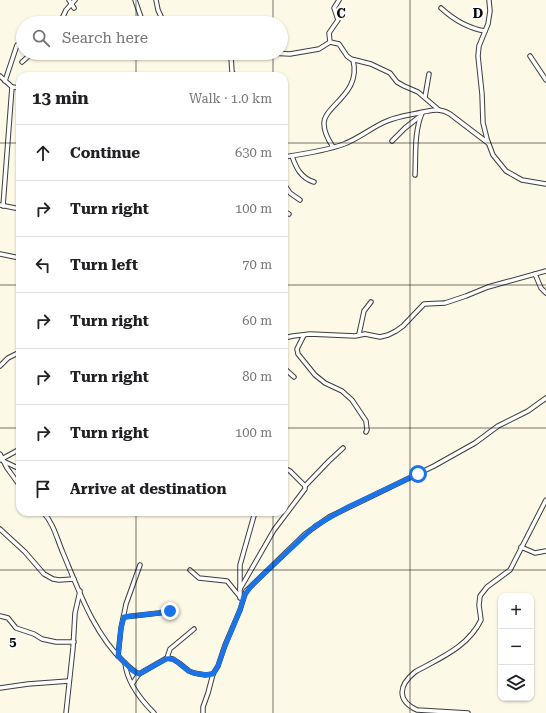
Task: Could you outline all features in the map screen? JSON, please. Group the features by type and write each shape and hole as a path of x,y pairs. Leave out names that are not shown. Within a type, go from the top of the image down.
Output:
{"street":[{"path":"70,1 75,0"},
{"path":"135,0 141,16"},
{"path":"156,0 161,16"},
{"path":"330,42 329,33 338,20 334,8 339,0"},
{"path":"489,0 490,17 479,46 478,56 483,123 488,143 493,155 506,172 522,180 546,184"},
{"path":"70,1 74,8"},
{"path":"63,16 70,1"},
{"path":"441,8 466,26 485,31"},
{"path":"288,54 319,49 330,42 339,44 347,56 353,60 371,64 390,72 398,82 426,97 439,110"},
{"path":"5,81 16,48"},
{"path":"530,56 546,80"},
{"path":"231,60 232,72"},
{"path":"333,148 328,139 324,123 326,116 342,98 353,80 355,74 353,60"},
{"path":"426,97 429,74"},
{"path":"0,76 12,87 16,88"},
{"path":"12,87 2,205 16,208"},
{"path":"288,156 333,148 352,141 388,120 401,116 421,115 439,110 450,114 488,143"},
{"path":"392,141 421,115"},
{"path":"415,175 417,131 421,115"},
{"path":"292,156 301,174 306,180 314,182"},
{"path":"288,190 300,200"},
{"path":"0,254 16,257"},
{"path":"288,337 304,334 355,336 359,334 380,336 388,335 403,326 424,304 445,303 488,287 546,271"},
{"path":"535,274 539,284 546,293"},
{"path":"359,334 364,311 370,302"},
{"path":"304,334 298,349 298,354 315,375 325,383 342,391 352,400 366,421 366,432"},
{"path":"0,366 8,358 16,354"},
{"path":"288,372 294,377"},
{"path":"241,599 252,585 315,526 348,507 434,466 475,443 498,426 528,411 546,398"},
{"path":"288,512 306,486 343,448"},
{"path":"2,460 16,451"},
{"path":"0,454 2,460 16,480"},
{"path":"2,460 16,467"},
{"path":"288,470 306,486"},
{"path":"468,713 418,710 405,701 402,690 405,683 415,672 461,645 474,632 481,620 479,605 480,596 487,586 508,572 546,500"},
{"path":"46,516 52,524 74,579 97,629 110,648 132,670 139,674"},
{"path":"203,713 203,707 213,674 218,666 240,610 240,565 254,516"},
{"path":"240,589 269,538 285,516"},
{"path":"0,529 25,552 44,574 53,579 59,580 74,579"},
{"path":"521,547 535,553 546,551"},
{"path":"118,656 121,628 126,604 140,565"},
{"path":"190,570 199,578 227,581 241,599"},
{"path":"66,713 74,642 75,613 80,591"},
{"path":"124,617 170,611"},
{"path":"0,616 8,618 13,626 18,630 34,634 42,639 56,642 74,642"},
{"path":"167,658 170,649 194,628"},
{"path":"132,684 139,674 167,658 173,659 188,671 205,675 213,674"},
{"path":"125,663 126,673 132,684 141,698 154,713"},
{"path":"0,688 69,681"}],"route":[{"path":"170,611 124,617 121,628 118,656 132,670 139,674 167,658 170,658 179,663 188,671 205,675 213,674 218,666 246,591 252,585 315,526 348,507 418,474"}]}
